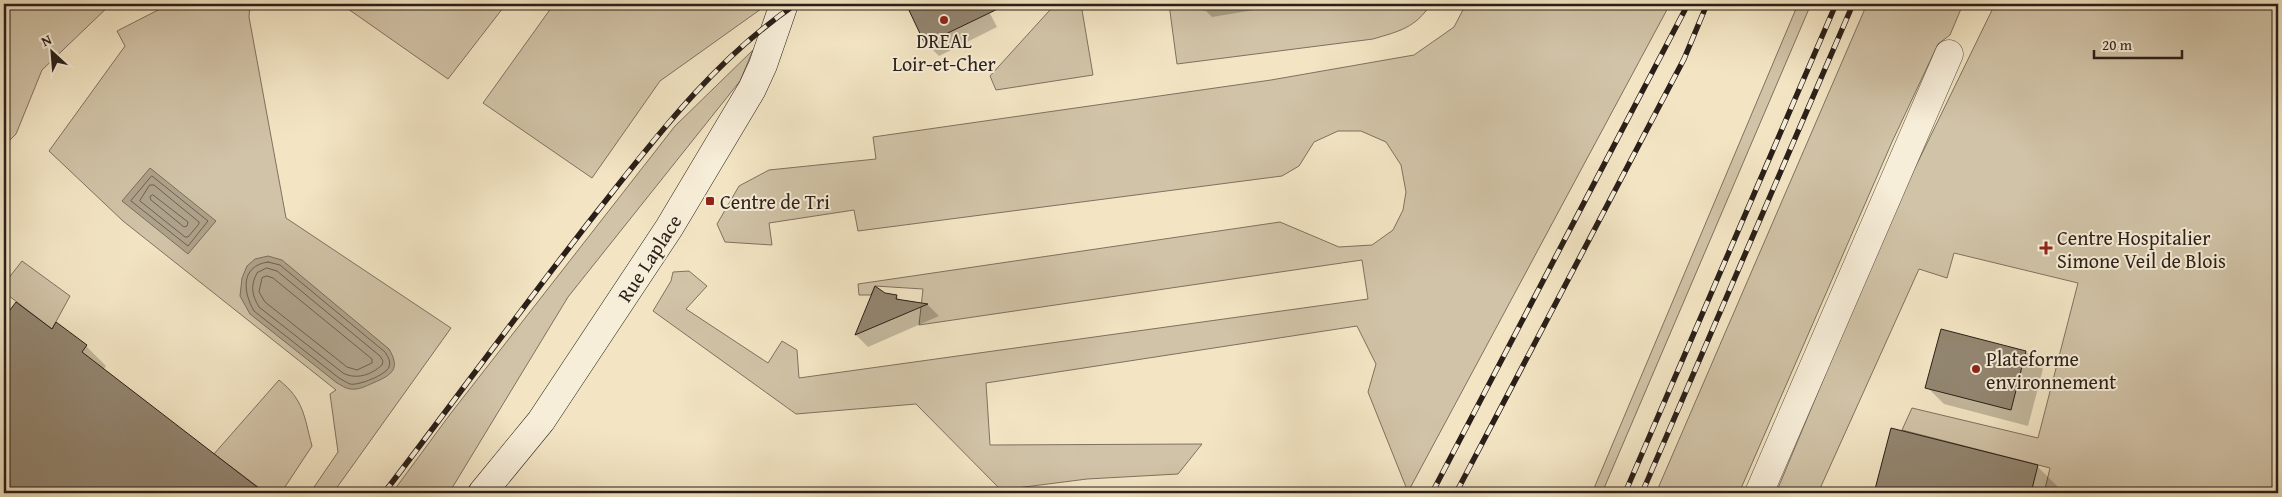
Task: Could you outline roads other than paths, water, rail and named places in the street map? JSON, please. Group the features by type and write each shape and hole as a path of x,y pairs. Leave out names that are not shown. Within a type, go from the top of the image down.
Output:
{"street":[{"name":"Rue Laplace","path":"482,493 541,421 669,228 752,89 763,65 784,4"},
{"path":"1759,493 1950,54"}],"water":[{"path":"150,168 216,221 188,254 122,201"},
{"path":"268,256 282,260 389,349 393,356 393,371 380,380 362,388 345,388 250,314 240,296 242,278 247,266 255,259"}],"railway":[{"path":"384,493 618,184 664,128 713,74 739,49 796,4"},
{"path":"1432,493 1688,4"},
{"path":"1456,493 1684,59 1707,4"},
{"path":"1625,493 1836,4"},
{"path":"1642,493 1853,4"}],"place":[{"name":"DREAL Loir-et-Cher","path":"944,20"},
{"name":"Centre de Tri","path":"710,201"},
{"name":"Centre Hospitalier Simone Veil de Blois","path":"2046,248"},
{"name":"Plateforme environnement","path":"1976,369"}]}
